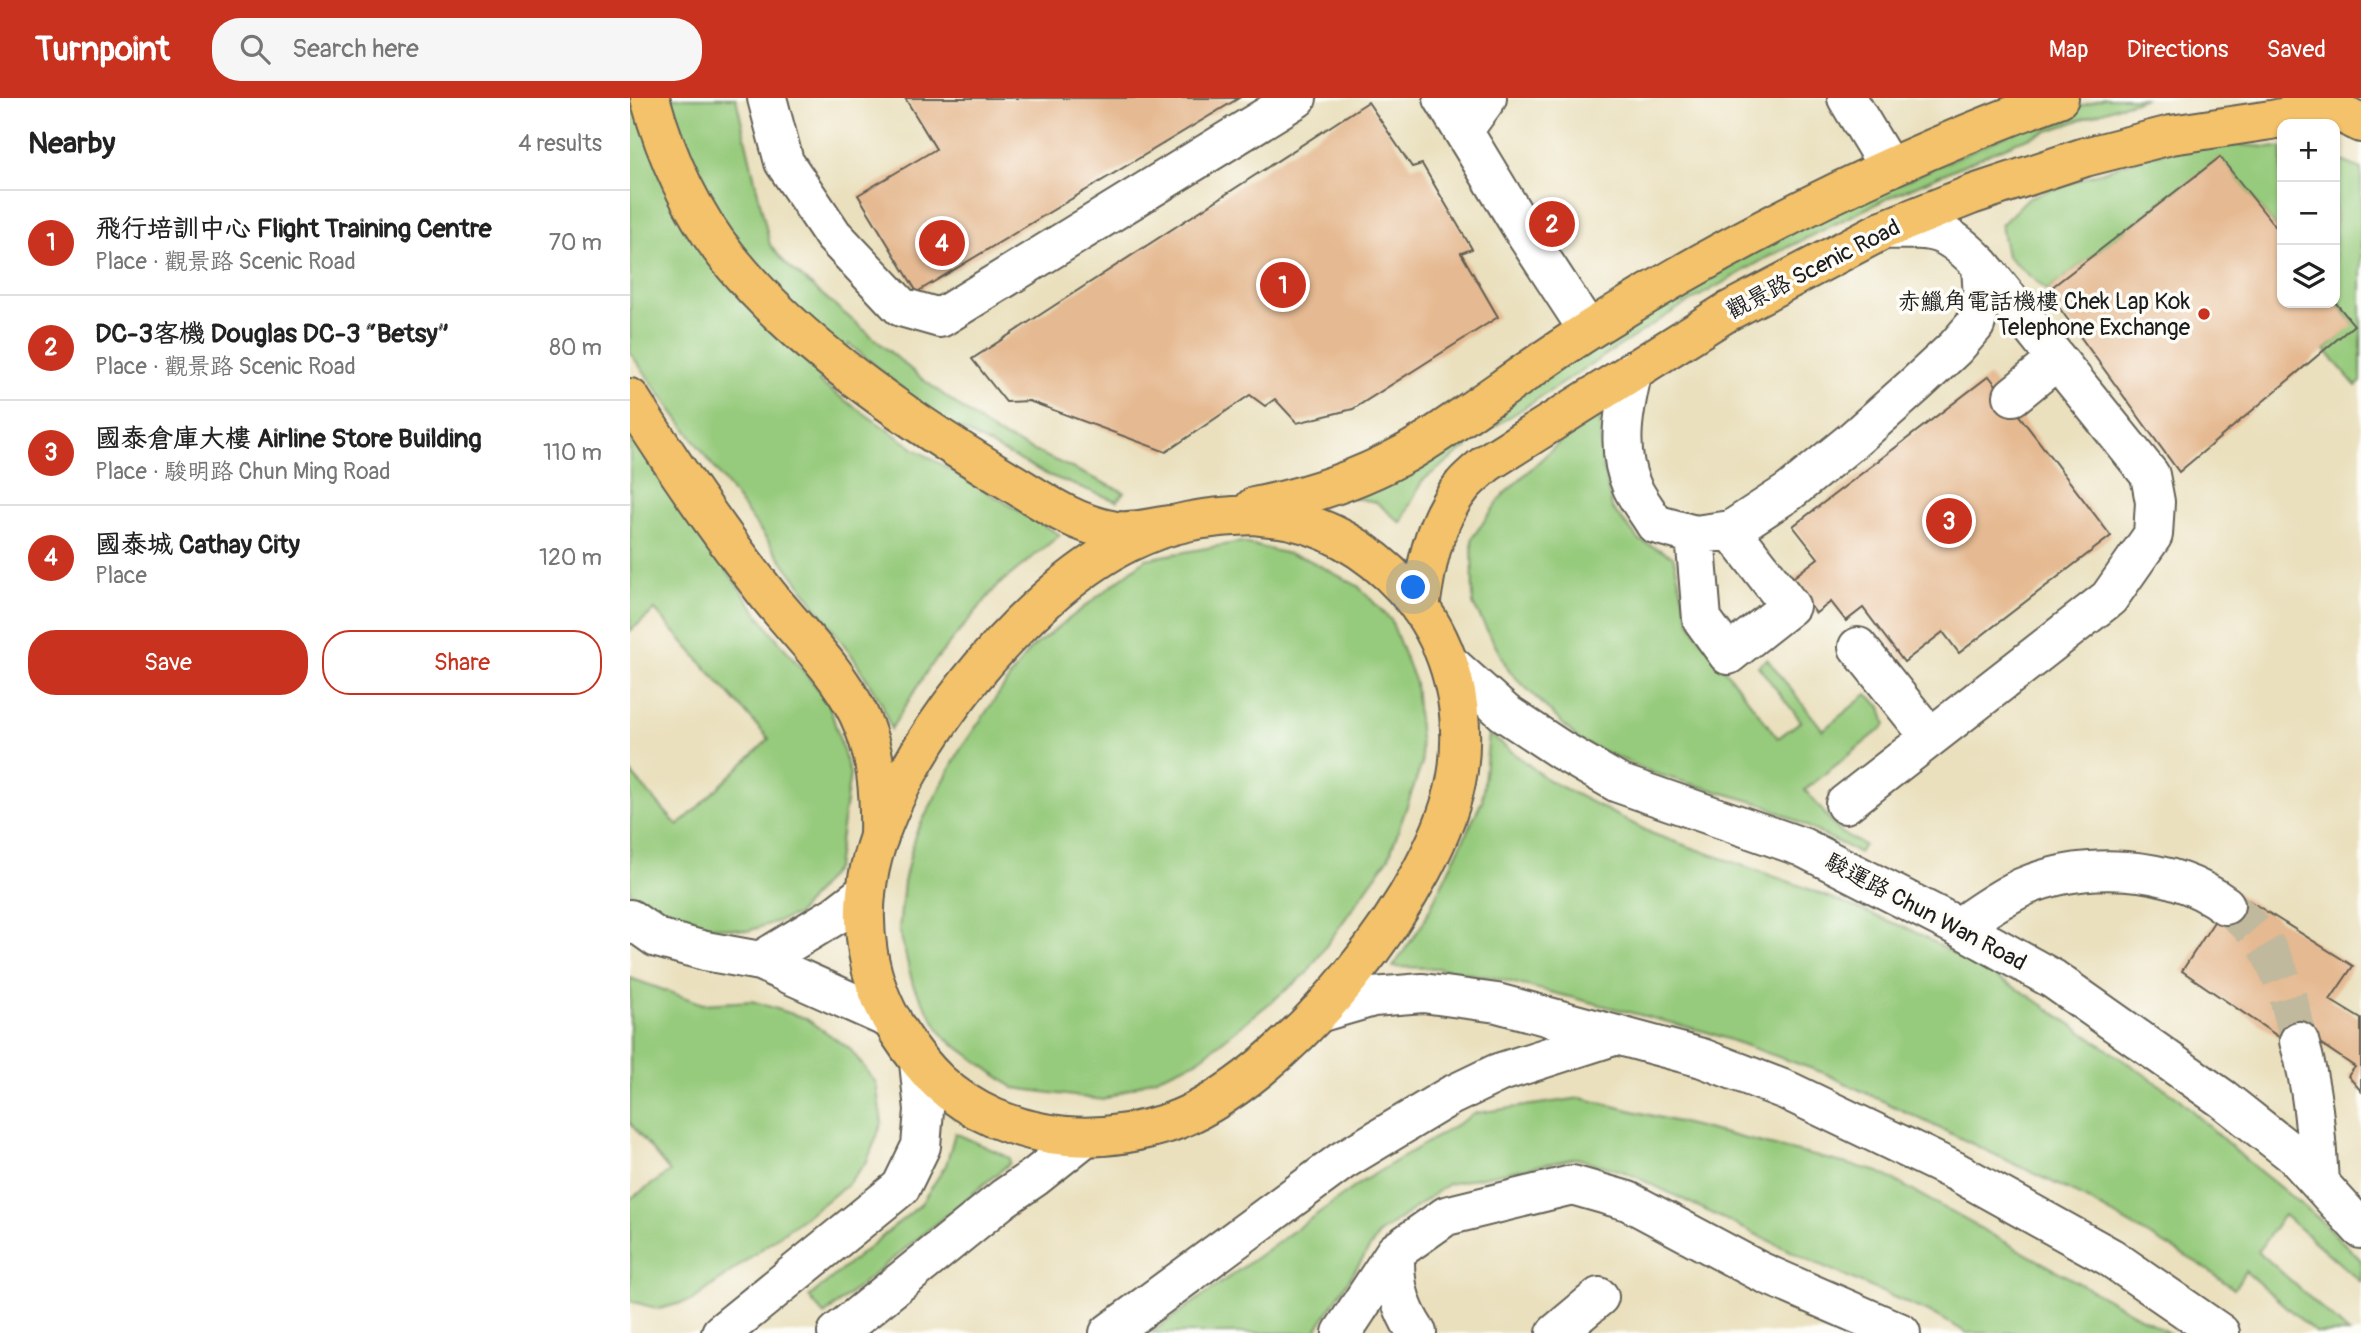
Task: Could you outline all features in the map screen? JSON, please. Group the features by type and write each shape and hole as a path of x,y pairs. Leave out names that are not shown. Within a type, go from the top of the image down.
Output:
{"main road":[{"path":"649,98 670,159 687,197 728,258 780,313 901,411 966,455 1060,511 1085,523 1113,531 1169,525 1290,500 1362,475 1400,457 1588,330 1690,269 1889,168 2059,98"},
{"name":"觀景路 Scenic Road","path":"1420,608 1426,565 1434,537 1464,484 1487,463 1727,312 1883,230 1971,195 2085,157 2171,135 2337,110"},
{"path":"630,398 667,457 714,523 821,659 858,713 877,774 879,837"},
{"path":"1169,525 1125,544 1085,568 1027,617 973,674 926,741 896,798 879,837 866,892 865,921 871,971 891,1020 919,1062 959,1099 984,1113 1029,1130 1055,1136 1084,1138 1119,1135 1167,1123 1194,1112 1250,1075 1318,1013 1380,937 1404,901 1439,834 1451,801 1458,770 1460,733 1457,699 1450,664 1420,608 1383,567 1361,550 1329,532 1292,520 1254,515 1208,517"}],"street":[{"path":"767,98 784,162 833,235 901,307 940,318 1297,98"},
{"path":"1443,98 1588,330"},
{"path":"1463,131 1487,98"},
{"path":"1847,98 1889,168"},
{"path":"1633,370 1625,404 1621,450 1632,487 1656,524 1713,532 1789,492 1853,440 1955,348 1975,325 1983,299 1959,227 1964,206 1971,195"},
{"path":"1845,804 2109,598 2153,535 2155,502 2150,475 1970,254 1943,234 1923,229 1883,230"},
{"path":"2014,396 2057,360"},
{"path":"1858,647 1930,737"},
{"name":"駿運路 Chun Wan Road","path":"1450,664 1505,713 1618,783 1802,846 1959,927 2065,987 2223,1099 2294,1155 2361,1229"},
{"path":"1959,927 1996,901 2025,887 2057,876 2090,871 2123,871 2157,876 2189,886 2225,905"},
{"path":"760,961 836,915 866,892"},
{"path":"630,919 657,938 705,951 760,961 891,1020"},
{"path":"1318,1013 1373,997 1423,993 1497,1003 1702,1058 1788,1091 1944,1166 2110,1257 2220,1333"},
{"path":"1109,1333 1342,1161 1450,1096 1498,1073 1617,1035"},
{"path":"2299,1041 2305,1059 2315,1120 2319,1182"},
{"path":"721,1333 901,1187 921,1146 924,1110 919,1062"},
{"path":"837,1333 1004,1198 1084,1138"},
{"path":"1342,1333 1395,1252 1447,1216 1572,1185 1628,1201 1759,1271 1901,1333"},
{"path":"1395,1252 1396,1288 1417,1333"},
{"path":"1759,1271 1835,1333"},
{"path":"1556,1333 1599,1297"}],"green space":[{"path":"630,98 736,98 770,245 786,264 921,378 995,433 1124,492 1117,501 1048,475 933,415 849,344 819,382 915,449 1060,535 997,586 929,668 891,729 882,704 853,657 630,353"},
{"path":"2104,98 2147,98 2014,143 1888,198 1770,256 1677,309 1491,429 1422,481 1401,523 1376,502 1349,497 1761,246 2037,121"},
{"path":"2210,143 2277,148 2277,229 2220,158 2047,291 2007,256 2001,225 2029,197 2150,155"},
{"path":"2340,160 2361,169 2361,382 2356,386 2325,350 2353,324 2340,307"},
{"path":"1591,413 1600,417 1602,461 1612,508 1639,540 1673,556 1689,620 1697,634 1778,738 1801,721 1758,666 1767,659 1823,730 1867,694 1881,707 1886,725 1805,790 1840,832 1864,845 1859,853 1765,805 1653,773 1580,741 1509,671 1473,604 1472,538 1503,495"},
{"path":"630,434 768,628 828,701 850,774 836,868 797,915 748,931 680,922 630,893 630,772 678,826 769,739 655,610 630,631"},
{"path":"1240,542 1305,558 1358,586 1391,620 1415,683 1422,763 1389,857 1306,974 1197,1061 1103,1100 1014,1088 944,1037 913,985 899,929 904,882 915,835 960,750 1029,650 1146,559"},
{"path":"1489,734 1548,780 1653,834 1801,886 1911,930 2028,995 2176,1096 2246,1160 2318,1218 2361,1260 2361,1282 2284,1215 2258,1251 2349,1333 2316,1333 2245,1271 2234,1289 2201,1265 2073,1192 1824,1073 1707,1032 1499,979 1437,968 1393,967 1423,923 1482,801"},
{"path":"630,978 703,1004 752,1001 805,1018 850,1049 876,1083 882,1123 867,1161 846,1186 693,1300 659,1309 630,1301 630,1199 670,1172 630,1123"},
{"path":"1581,1098 1879,1172 2169,1333 1967,1333 1939,1317 1809,1260 1628,1173 1576,1158 1448,1184 1379,1234 1314,1333 1151,1333 1363,1181 1476,1113"},
{"path":"955,1133 1010,1158 1010,1163 824,1315 809,1297 920,1205 946,1165"}],"building":[{"path":"905,98 1239,98 917,292 858,195 936,149"},
{"path":"1368,102 1412,167 1422,164 1472,249 1461,253 1498,317 1353,409 1297,423 1275,399 1265,406 1250,395 1166,452 1029,401 1006,402 972,359"},
{"name":"赤鱲角電話機樓 Chek Lap Kok Telephone Exchange","path":"2220,157 2277,229 2277,308 2340,308 2354,325 2179,472 2047,291"},
{"path":"1989,376 2111,536 1959,653 1943,632 1904,662 1863,608 1846,621 1831,602 1816,613 1790,580 1818,558 1793,526"},
{"path":"2234,891 2353,966 2330,1000 2361,1019 2361,1091 2348,1076 2355,1067 2305,1033 2295,1048 2182,971"}],"tunnel":[{"path":"2225,905 2256,932 2267,948 2283,982 2299,1041"}],"place":[{"name":"DC-3客機 Douglas DC-3 “Betsy”","path":"1552,224"},
{"name":"國泰城 Cathay City","path":"942,243"},
{"name":"飛行培訓中心 Flight Training Centre","path":"1283,285"},
{"name":"赤鱲角電話機樓 Chek Lap Kok Telephone Exchange","path":"2204,314"},
{"name":"國泰倉庫大樓 Airline Store Building","path":"1949,521"}]}
